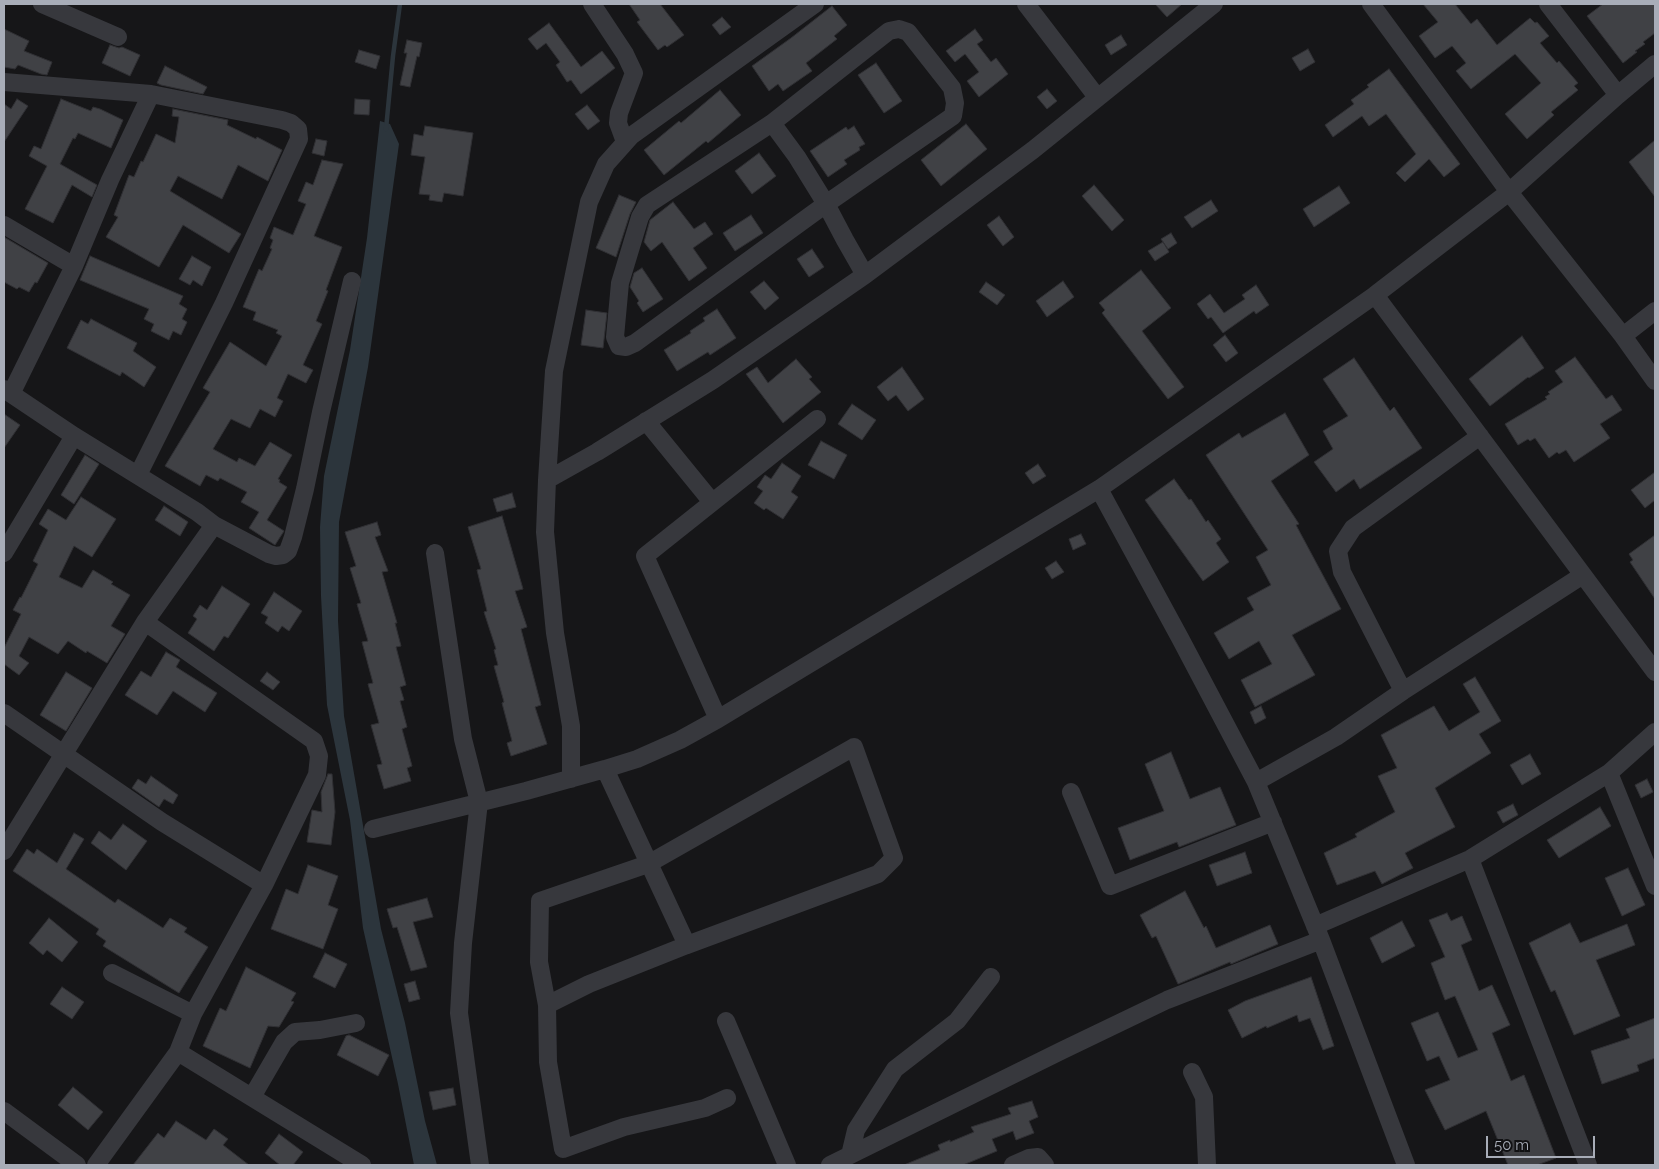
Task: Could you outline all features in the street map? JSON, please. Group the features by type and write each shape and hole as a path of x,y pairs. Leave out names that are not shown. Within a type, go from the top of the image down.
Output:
{"street":[{"path":"42,4 118,37"},
{"path":"592,4 625,54 634,72 619,113 618,123 625,142"},
{"path":"571,779 571,726 555,633 545,532 554,371 589,202 606,164 630,136 815,4"},
{"path":"1026,4 1097,97"},
{"path":"547,480 597,452 713,380 865,275 1033,150 1214,4"},
{"path":"1371,4 1509,192 1623,336 1655,381"},
{"path":"1548,4 1618,95"},
{"path":"899,29 908,32 952,88 955,103 952,116 826,204 635,343 626,347 619,346 615,337 620,283 640,217 648,205 772,122 889,31 899,29"},
{"path":"373,829 526,792 637,759 680,740 718,720 1099,489 1375,295 1509,192 1655,64"},
{"path":"4,82 151,94 282,120 291,123 298,129 299,139 224,303 138,476"},
{"path":"151,94 110,180 74,266 8,391 74,436 214,524 269,554 283,555 288,551 293,537 306,489 321,412 352,281"},
{"path":"772,122 797,157 826,204 865,275"},
{"path":"4,225 74,266"},
{"path":"1375,295 1655,672"},
{"path":"1623,336 1655,311"},
{"path":"718,720 645,556 817,419"},
{"path":"646,421 712,502"},
{"path":"4,553 74,436"},
{"path":"1403,691 1342,572 1338,551 1353,528 1480,436"},
{"path":"1099,489 1256,782 1318,933 1406,1165"},
{"path":"4,851 145,622 214,524"},
{"path":"435,553 463,739 479,802 463,943 459,1013 480,1165"},
{"path":"1256,782 1336,737 1403,691 1583,575"},
{"path":"96,1165 178,1052 193,1014 264,885 317,775 319,756 314,741 145,622"},
{"path":"4,714 162,822 264,885"},
{"path":"830,1165 1166,1000 1318,933 1470,859 1609,773 1655,732"},
{"path":"547,1005 589,984 687,945 878,874 894,858 854,747 648,864 540,901 539,962 547,1005 548,1062 563,1149 624,1127 705,1108 727,1098"},
{"path":"605,769 687,945"},
{"path":"1609,773 1655,886"},
{"path":"1071,792 1110,886 1273,822"},
{"path":"1470,859 1588,1165"},
{"path":"112,973 193,1014"},
{"path":"850,1155 856,1130 895,1069 957,1021 991,977"},
{"path":"726,1021 787,1165"},
{"path":"252,1097 284,1042 295,1032 320,1030 356,1023"},
{"path":"178,1052 362,1165"},
{"path":"1192,1072 1204,1097 1207,1165"},
{"path":"4,1111 77,1165"},
{"path":"1013,1165 1029,1158 1038,1157 1045,1165"}],"shaded area":[{"path":"380,121 390,124 399,144 368,367 339,522 338,621 344,716 381,929 405,1023 425,1121 437,1165 414,1165 363,928 350,820 327,705 321,596 320,527 324,476 350,350 367,238"}],"building":[{"path":"629,4 660,4 684,35 667,47 665,45 658,50 637,22 640,20"},
{"path":"1155,4 1182,4 1167,17"},
{"path":"1423,4 1455,4 1471,24 1477,19 1497,45 1530,18 1535,23 1537,22 1549,36 1540,43 1578,83 1574,86 1578,90 1551,112 1554,115 1527,139 1505,114 1541,83 1515,54 1471,89 1456,71 1466,63 1452,46 1435,58 1419,36 1438,22"},
{"path":"1603,4 1655,4 1655,33 1643,42 1645,44 1623,63 1587,16"},
{"path":"832,6 847,25 834,36 837,39 806,63 812,71 783,91 778,84 769,91 752,66"},
{"path":"722,17 731,27 720,35 712,25"},
{"path":"549,23 581,67 602,51 615,68 581,94 571,80 567,82 556,65 560,62 546,43 537,50 528,39"},
{"path":"4,29 29,41 24,51 52,62 47,75 18,65 15,69 4,67"},
{"path":"975,29 983,40 977,44 991,62 996,58 1008,74 979,97 967,81 979,72 965,54 955,62 946,51"},
{"path":"1121,35 1127,45 1111,55 1105,45"},
{"path":"407,40 422,43 410,87 400,85 407,53 404,53"},
{"path":"110,45 122,47 140,55 130,76 102,63"},
{"path":"1308,49 1315,62 1300,71 1292,58"},
{"path":"359,50 380,56 376,69 355,62"},
{"path":"876,63 902,101 884,113 858,75"},
{"path":"165,66 207,87 203,94 157,83"},
{"path":"1389,69 1460,164 1444,177 1429,159 1405,182 1396,173 1416,154 1386,114 1369,126 1362,116 1333,137 1325,125 1354,104 1351,100 1369,87 1367,85"},
{"path":"1047,89 1057,101 1047,109 1037,97"},
{"path":"720,90 741,115 708,143 706,141 664,175 644,150 679,121 681,123"},
{"path":"17,99 28,106 4,142 4,104 11,109"},
{"path":"61,99 91,111 93,107 100,109 123,120 111,148 78,133 75,139 73,138 60,164 97,185 92,197 72,185 53,223 25,209 47,166 29,156 34,146 41,149"},
{"path":"355,99 370,100 369,115 354,114"},
{"path":"587,105 600,121 588,130 575,114"},
{"path":"173,109 228,120 227,125 282,150 268,181 238,165 222,199 178,176 170,191 241,234 229,253 183,225 159,267 106,237 118,217 114,215 129,175 134,177 156,134 175,143 179,117 172,116"},
{"path":"966,124 987,149 941,186 921,160"},
{"path":"425,126 473,133 463,196 444,193 442,202 429,200 430,195 419,194 425,157 411,155 414,134 423,136"},
{"path":"854,126 865,144 859,147 860,150 844,160 847,164 828,177 810,151 846,127 848,130"},
{"path":"316,139 327,141 324,156 312,153"},
{"path":"1655,140 1655,197 1629,162"},
{"path":"759,153 776,176 752,194 735,171"},
{"path":"322,160 343,164 314,236 342,247 316,321 322,324 303,365 313,370 306,383 288,374 277,398 283,401 275,417 260,409 250,428 231,419 213,449 237,462 239,458 255,466 270,442 292,455 278,479 280,480 279,482 287,487 267,520 284,531 275,545 249,528 259,512 241,502 247,492 220,478 218,481 206,475 200,486 165,466 210,392 203,388 230,342 266,366 282,336 276,333 278,330 253,320 256,312 243,307 259,269 262,271 272,249 270,248 273,240 270,238 274,227 293,235 306,204 298,201 306,182 313,185"},
{"path":"1094,185 1124,220 1112,231 1082,196"},
{"path":"1339,186 1350,203 1314,227 1303,209"},
{"path":"619,195 636,202 630,214 616,257 596,248"},
{"path":"1211,200 1218,211 1192,228 1184,217"},
{"path":"673,202 694,229 705,222 713,234 693,248 707,268 689,281 662,242 651,251 644,242 650,220"},
{"path":"751,215 763,233 735,251 723,233"},
{"path":"999,216 1014,237 1003,246 987,225"},
{"path":"1171,233 1177,243 1168,249 1161,239"},
{"path":"4,237 48,263 37,283 35,282 29,292 19,287 17,289 4,282"},
{"path":"1163,242 1169,252 1155,261 1148,251"},
{"path":"812,249 824,267 809,277 797,259"},
{"path":"90,256 183,296 179,304 187,309 182,319 187,322 181,335 173,331 169,340 151,331 154,324 144,319 149,309 80,280"},
{"path":"192,256 211,267 202,286 193,280 190,285 179,279"},
{"path":"642,268 663,299 643,312 637,303 639,301 630,287 634,273"},
{"path":"1141,270 1171,308 1142,331 1184,387 1168,399 1102,313 1105,310 1099,303"},
{"path":"764,281 779,298 765,310 750,292"},
{"path":"1063,281 1074,297 1047,317 1036,301"},
{"path":"986,282 1005,295 997,305 979,292"},
{"path":"1256,285 1269,305 1256,314 1254,311 1223,333 1211,317 1208,319 1197,304 1210,294 1224,313 1245,299 1242,295"},
{"path":"717,309 736,338 710,355 708,352 677,371 664,350 691,333 690,331 705,321 703,318"},
{"path":"586,310 607,313 603,348 581,345"},
{"path":"91,319 137,343 133,351 156,367 144,387 122,372 120,376 67,348 81,320 88,324"},
{"path":"1225,335 1238,353 1226,362 1213,345"},
{"path":"1522,336 1544,368 1528,377 1490,406 1469,379"},
{"path":"1575,357 1606,399 1612,395 1622,410 1600,424 1610,438 1574,462 1566,450 1559,454 1557,452 1549,458 1535,438 1530,441 1528,439 1518,445 1505,424 1547,399 1545,397 1550,394 1548,392 1563,382 1555,371"},
{"path":"1354,358 1390,411 1394,407 1422,448 1360,489 1354,479 1336,492 1314,462 1333,449 1323,431 1348,416 1323,379"},
{"path":"796,359 812,377 809,379 821,392 783,423 746,374 757,367 768,383"},
{"path":"902,367 924,399 908,411 896,395 888,401 877,387"},
{"path":"852,404 876,420 862,440 838,424"},
{"path":"1285,413 1309,455 1271,481 1299,524 1296,525 1341,609 1292,635 1315,675 1255,707 1241,680 1272,664 1259,641 1229,659 1214,633 1254,610 1247,598 1271,585 1256,557 1268,550 1206,455 1239,433 1242,438"},
{"path":"4,414 20,425 4,448"},
{"path":"821,441 847,455 834,479 808,465"},
{"path":"85,455 99,464 74,504 61,495"},
{"path":"782,463 801,476 791,492 798,497 783,519 754,503 763,491 757,487 765,475 771,479"},
{"path":"1038,464 1046,476 1033,484 1025,473"},
{"path":"1655,472 1655,500 1645,508 1631,490"},
{"path":"1174,479 1221,539 1216,543 1229,562 1203,581 1145,500"},
{"path":"512,493 516,507 497,512 493,499"},
{"path":"81,497 116,519 92,557 74,546 59,577 82,588 93,570 113,582 111,584 130,595 111,626 125,634 107,663 87,651 86,653 68,641 58,654 29,637 19,656 29,663 19,675 4,664 4,648 21,614 13,610 38,564 33,561 48,530 39,524 48,509 66,520"},
{"path":"164,506 188,522 180,536 155,520"},
{"path":"502,516 523,589 515,591 527,627 521,629 541,705 535,707 547,744 511,756 507,743 512,741 494,666 498,665 494,650 496,649 484,612 487,611 477,570 481,569 468,527"},
{"path":"377,522 381,535 375,537 388,571 382,572 397,623 395,623 401,646 396,647 406,685 400,687 404,700 400,701 407,727 402,729 412,766 407,768 411,781 384,789 377,765 382,764 371,725 379,723 368,684 373,683 362,642 368,641 357,604 361,603 350,568 356,566 345,532"},
{"path":"1081,534 1086,544 1073,550 1069,539"},
{"path":"1655,535 1655,599 1630,562 1633,560 1629,554"},
{"path":"1056,561 1064,572 1052,579 1045,568"},
{"path":"222,586 250,604 228,638 224,636 214,651 188,633 197,619 193,616 200,605 207,610"},
{"path":"274,592 302,611 289,631 282,626 278,632 265,623 268,617 261,613"},
{"path":"166,652 180,660 176,667 217,693 205,712 173,691 157,715 125,695 141,671 151,677"},
{"path":"66,672 92,688 66,731 40,715"},
{"path":"267,672 280,682 273,690 260,681"},
{"path":"1475,677 1501,721 1479,734 1491,753 1435,788 1455,827 1405,853 1413,868 1382,884 1375,871 1337,885 1324,853 1357,837 1355,834 1395,812 1378,776 1397,768 1381,735 1434,706 1449,731 1480,712 1463,684"},
{"path":"1261,706 1266,718 1255,724 1250,712"},
{"path":"1171,752 1190,799 1220,787 1236,825 1179,847 1177,842 1130,860 1118,828 1164,811 1145,764"},
{"path":"1530,754 1541,774 1522,785 1510,765"},
{"path":"328,774 332,774 335,812 331,845 307,842 312,810 322,812 321,792"},
{"path":"151,776 178,795 173,804 164,799 159,807 132,788 138,779 146,784"},
{"path":"1647,779 1653,792 1641,798 1635,785"},
{"path":"1513,804 1518,815 1503,823 1497,812"},
{"path":"1600,807 1611,826 1559,858 1547,840"},
{"path":"123,824 147,841 126,870 91,843 99,831 111,840"},
{"path":"74,833 84,839 66,869 115,903 118,899 163,928 170,918 187,928 184,932 208,947 179,993 103,946 106,941 96,934 99,929 13,871 27,849 34,854 37,849 57,863"},
{"path":"1245,852 1252,873 1217,886 1209,865"},
{"path":"308,865 338,876 328,905 338,909 323,949 271,929 286,889 298,894"},
{"path":"1628,868 1645,905 1622,916 1605,878"},
{"path":"1185,891 1204,928 1206,926 1216,948 1270,925 1278,944 1178,984 1156,936 1152,938 1140,915"},
{"path":"427,898 433,917 413,922 427,967 411,971 397,927 393,928 387,909"},
{"path":"1447,913 1451,921 1462,916 1472,940 1461,945 1479,991 1492,985 1510,1025 1492,1033 1511,1081 1524,1075 1556,1158 1537,1165 1508,1165 1486,1111 1445,1130 1425,1090 1450,1080 1439,1056 1427,1061 1411,1023 1438,1012 1458,1058 1478,1050 1455,996 1445,1000 1431,963 1445,957 1429,920"},
{"path":"49,918 78,942 62,962 47,950 43,955 29,943"},
{"path":"1402,921 1415,946 1382,963 1370,938"},
{"path":"1570,923 1580,943 1627,924 1635,945 1596,960 1620,1016 1574,1035 1555,990 1551,992 1529,943"},
{"path":"325,953 347,964 335,988 313,977"},
{"path":"246,967 296,993 291,1001 294,1002 279,1027 268,1026 250,1068 203,1046 220,1008 226,1011"},
{"path":"1311,977 1334,1046 1323,1050 1310,1018 1299,1022 1297,1015 1267,1028 1266,1026 1242,1038 1228,1010 1245,1001"},
{"path":"415,981 420,999 409,1002 404,984"},
{"path":"62,987 84,1002 72,1019 50,1004"},
{"path":"1655,1018 1655,1058 1637,1065 1639,1071 1602,1084 1591,1051 1630,1038 1626,1029"},
{"path":"349,1035 389,1055 378,1076 337,1055 346,1036"},
{"path":"73,1087 103,1112 88,1130 58,1105"},
{"path":"453,1088 456,1105 433,1110 429,1092"},
{"path":"1032,1101 1038,1117 1029,1121 1034,1133 1016,1140 1013,1131 992,1139 997,1151 963,1165 904,1165 940,1150 938,1145 974,1132 971,1127 1011,1114 1008,1108"},
{"path":"176,1121 206,1140 214,1129 228,1139 223,1145 249,1165 133,1165 158,1133 164,1138"},
{"path":"279,1134 303,1152 293,1165 280,1165 265,1153"}],"waterway":[{"path":"386,129 400,4"}]}
